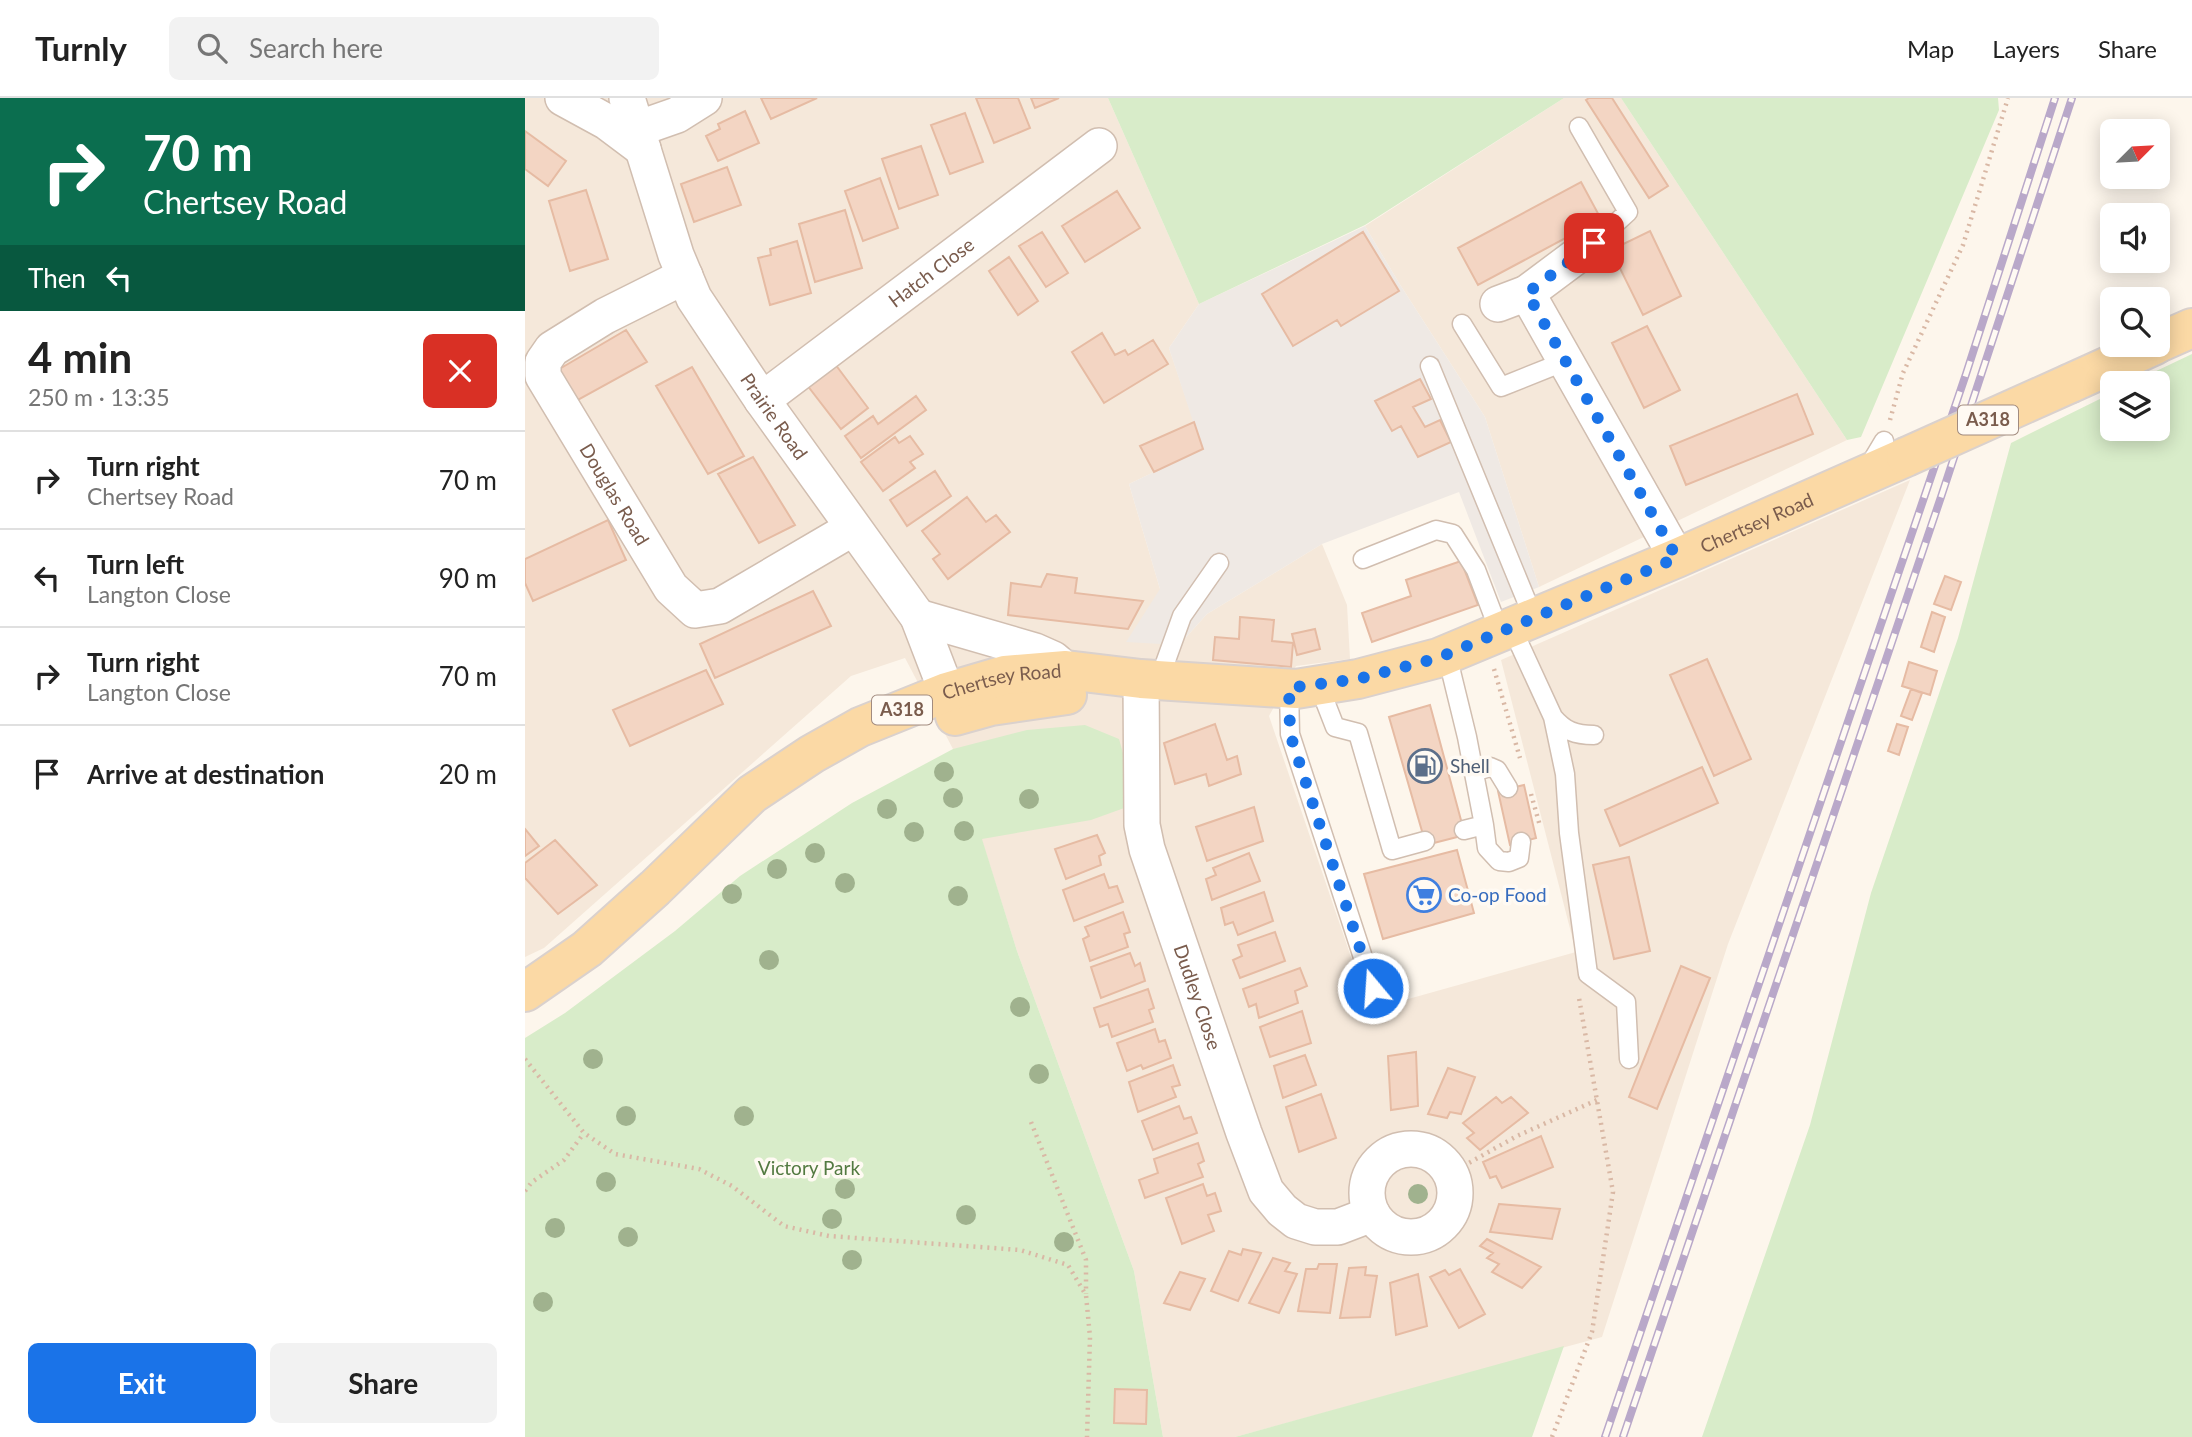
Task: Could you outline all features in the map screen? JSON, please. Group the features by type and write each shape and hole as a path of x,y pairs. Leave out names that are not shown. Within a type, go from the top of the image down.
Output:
{"main road":[{"name":"Chertsey Road","path":"2170,338 2192,328"},
{"name":"Chertsey Road","path":"525,992 587,949 700,844 1005,675 1066,670 1150,680 1304,687 1358,679 1447,654 1677,558 1864,475 1895,449 2071,383 2128,357"},
{"name":"Chertsey Road","path":"951,704 992,706 1079,695 1150,680"}],"street":[{"path":"563,98 607,122 636,125 677,115 704,98"},
{"name":"Prairie Road","path":"636,125 676,255 694,298 762,400 918,617 951,704"},
{"name":"Hatch Close","path":"762,400 1099,146"},
{"path":"1594,243 1513,299 1566,361 1677,558"},
{"name":"Douglas Road","path":"685,276 605,316 552,349 543,362 543,376 671,588 695,610 720,606 853,528"},
{"path":"918,617 1035,651 1053,659 1066,670"},
{"name":"Dudley Close","path":"1150,680 1142,825 1147,849 1225,1081 1266,1191 1296,1222 1315,1227 1338,1227 1372,1214"},
{"path":"1418,1149 1431,1153 1442,1161 1451,1173 1455,1185 1453,1210 1437,1229 1426,1235 1401,1237 1389,1232 1372,1214 1367,1186 1371,1173 1379,1162 1391,1154 1418,1149"}],"lane":[{"path":"1579,127 1627,212 1594,243"},
{"path":"1462,324 1501,387 1566,361"},
{"path":"1430,366 1515,626 1553,717 1565,774 1569,833 1588,974 1626,1002 1629,1059"},
{"path":"1363,559 1436,530 1453,534 1515,626"},
{"path":"1150,680 1182,615 1219,563"},
{"path":"1447,654 1467,737 1487,848 1499,861 1509,862 1519,858 1521,842"},
{"path":"1304,687 1335,727 1358,733 1392,850 1425,841"},
{"path":"1304,687 1290,734 1373,988"},
{"path":"1553,717 1563,728 1577,735 1594,735"},
{"path":"1473,772 1490,766 1497,770 1508,788"},
{"path":"1464,830 1484,825"}],"path":[{"path":"1895,449 1903,373 1963,245 2008,98"},
{"path":"525,1059 584,1133 615,1154 699,1169 732,1186 784,1226 829,1236 1020,1251 1068,1265 1086,1295"},
{"path":"1451,1173 1517,1136 1597,1100 1613,1192 1592,1332 1552,1437"},
{"path":"1031,1122 1086,1260 1090,1337 1087,1437"},
{"path":"525,1191 532,1182 564,1160 584,1133"}],"shaded area":[{"path":"525,98 1108,98 1199,304 1169,348 1203,449 1129,484 1179,645 1207,614 1322,544 1347,605 1350,659 1296,666 1269,716 1369,1010 1576,952 1501,660 1910,480 1728,944 1602,1337 1235,1437 1163,1437 1134,1271 1017,951 953,749 905,658 851,676 544,948 525,957"},
{"path":"1564,98 1621,98 1847,440 1539,587 1485,417 1365,226"},
{"path":"1365,226 1485,417 1539,587 1501,602 1459,492 1322,544 1207,614 1179,645 1126,642 1160,589 1129,484 1202,449 1169,348 1199,304"}],"green space":[{"path":"1108,98 1564,98 1365,225 1199,304"},
{"path":"1621,98 1998,98 1999,110 1861,437 1847,440"},
{"path":"2192,354 2192,1437 1702,1437 1810,1125 1871,893 1958,638 2011,443 2100,399 2100,441 2170,441 2170,371 2156,371"},
{"name":"Victory Park","path":"1085,725 1119,739 1128,771 1127,807 1091,820 982,839 1017,951 1134,1271 1163,1437 525,1437 525,1038 565,1013 675,931 740,876 852,803 953,749 1027,730"},
{"path":"1564,1346 1532,1437 1235,1437"}],"building":[{"path":"761,98 817,98 771,119"},
{"path":"976,98 1018,98 1030,128 994,143"},
{"path":"1031,98 1059,98 1035,108"},
{"path":"1612,98 1668,186 1649,198 1586,100"},
{"path":"745,111 759,143 718,161 706,136 720,129 718,124"},
{"path":"965,113 983,162 950,174 931,125"},
{"path":"525,131 566,161 548,186 525,169"},
{"path":"921,146 938,195 899,209 882,159"},
{"path":"727,167 741,205 694,222 681,184"},
{"path":"880,178 898,228 863,241 845,191"},
{"path":"1581,182 1601,219 1478,285 1458,248"},
{"path":"586,190 608,259 570,271 549,201"},
{"path":"1117,191 1140,228 1085,262 1062,226"},
{"path":"845,210 862,268 815,282 799,224"},
{"path":"1650,231 1681,296 1643,315 1611,250"},
{"path":"1042,232 1068,273 1046,287 1019,246"},
{"path":"1363,232 1399,291 1341,326 1337,320 1293,346 1262,294"},
{"path":"797,241 811,293 770,305 758,258 771,255 770,249"},
{"path":"1009,257 1038,301 1018,315 989,271"},
{"path":"1647,326 1680,390 1644,408 1612,343"},
{"path":"626,330 647,362 576,401 556,371"},
{"path":"1102,333 1115,355 1125,350 1128,355 1153,340 1168,364 1104,403 1072,352"},
{"path":"835,364 868,408 841,429 807,385"},
{"path":"692,367 744,456 708,474 656,386"},
{"path":"1420,379 1431,399 1413,407 1425,427 1440,420 1451,442 1418,457 1401,426 1392,431 1375,401"},
{"path":"1797,394 1813,434 1686,485 1670,446"},
{"path":"916,396 926,410 861,458 845,436 873,416 878,424"},
{"path":"1194,422 1203,449 1154,472 1140,446"},
{"path":"910,436 923,454 910,462 915,468 883,491 861,462 895,437 899,443"},
{"path":"753,457 795,525 759,543 718,474"},
{"path":"935,471 951,496 907,526 890,500"},
{"path":"967,497 986,522 996,515 1010,532 948,579 933,559 940,554 922,531"},
{"path":"608,520 626,560 533,601 525,583 525,559"},
{"path":"1461,561 1478,605 1372,642 1362,613 1411,596 1406,580"},
{"path":"1047,574 1077,578 1075,593 1143,601 1128,629 1008,615 1011,583 1041,587"},
{"path":"1945,576 1961,582 1951,610 1934,604"},
{"path":"813,591 831,626 715,678 700,644"},
{"path":"1932,612 1945,617 1934,652 1921,647"},
{"path":"1240,617 1274,620 1272,641 1293,643 1291,667 1213,660 1215,637 1239,639"},
{"path":"1315,629 1320,649 1297,655 1292,634"},
{"path":"1707,659 1751,759 1714,776 1670,675"},
{"path":"1909,662 1937,671 1930,695 1902,686"},
{"path":"706,670 723,704 630,746 613,710"},
{"path":"1911,689 1922,693 1912,720 1901,716"},
{"name":"Shell","path":"1430,705 1465,835 1426,845 1389,717"},
{"path":"1215,724 1227,760 1237,756 1241,774 1209,786 1206,774 1175,784 1164,743"},
{"path":"1897,724 1908,727 1899,755 1888,751"},
{"path":"1702,767 1718,803 1620,846 1605,810"},
{"path":"1524,785 1536,838 1510,845 1498,791"},
{"path":"1254,807 1263,841 1207,861 1196,827"},
{"path":"525,829 539,846 525,856"},
{"path":"1097,835 1105,853 1099,856 1101,865 1066,879 1055,849"},
{"path":"555,840 597,885 558,914 525,878 525,863"},
{"path":"1457,850 1474,913 1383,939 1364,874"},
{"path":"1249,853 1260,881 1212,900 1206,879 1216,875 1213,868"},
{"path":"1629,857 1650,951 1614,959 1593,865"},
{"path":"1104,874 1109,888 1117,886 1123,902 1074,921 1063,890"},
{"path":"1264,892 1273,921 1238,935 1233,922 1225,925 1221,908"},
{"path":"1123,912 1130,932 1124,934 1128,947 1090,961 1083,939 1089,936 1085,927"},
{"path":"1275,932 1285,961 1240,978 1233,960 1242,956 1238,945"},
{"path":"1130,953 1135,966 1140,963 1145,981 1101,998 1091,967"},
{"path":"1681,966 1710,978 1657,1109 1629,1097"},
{"path":"1300,968 1307,986 1295,991 1298,1003 1259,1018 1256,1004 1249,1007 1243,989"},
{"path":"1148,989 1154,1008 1149,1010 1153,1022 1112,1037 1108,1024 1100,1027 1094,1008"},
{"path":"1302,1011 1311,1043 1270,1057 1260,1027"},
{"path":"1155,1029 1159,1042 1165,1040 1171,1058 1143,1069 1141,1065 1127,1071 1117,1043"},
{"path":"1416,1052 1418,1106 1391,1110 1388,1056"},
{"path":"1305,1055 1316,1085 1283,1098 1274,1066"},
{"path":"1173,1065 1180,1085 1172,1087 1176,1097 1138,1112 1129,1082"},
{"path":"1448,1068 1475,1077 1461,1114 1450,1112 1447,1118 1428,1114"},
{"path":"1321,1094 1336,1138 1299,1152 1286,1107"},
{"path":"1496,1097 1502,1103 1511,1097 1528,1113 1480,1150 1467,1138 1474,1133 1463,1123"},
{"path":"1179,1106 1184,1119 1191,1117 1197,1133 1153,1150 1142,1121"},
{"path":"1541,1136 1553,1167 1502,1188 1496,1176 1490,1178 1483,1162"},
{"path":"1198,1143 1204,1161 1198,1164 1203,1177 1145,1198 1139,1180 1158,1173 1154,1159"},
{"path":"1203,1184 1207,1196 1215,1193 1221,1211 1208,1215 1214,1231 1182,1244 1166,1198"},
{"path":"1499,1204 1560,1209 1552,1239 1490,1232"},
{"path":"1487,1239 1541,1267 1522,1288 1492,1272 1499,1264 1487,1258 1493,1253 1480,1246"},
{"path":"1243,1249 1261,1253 1238,1301 1211,1291 1229,1251 1241,1255"},
{"path":"1273,1258 1290,1263 1285,1271 1297,1274 1279,1313 1249,1303"},
{"path":"1319,1264 1337,1264 1330,1313 1298,1311 1306,1269 1317,1269"},
{"path":"1366,1267 1365,1275 1377,1276 1370,1317 1340,1318 1349,1268"},
{"path":"1460,1269 1485,1314 1459,1328 1430,1277 1445,1270 1449,1275"},
{"path":"1180,1272 1205,1279 1190,1310 1164,1303"},
{"path":"1418,1274 1427,1326 1396,1335 1390,1283"},
{"path":"1115,1389 1147,1390 1146,1424 1114,1423"}],"railway":[{"path":"1605,1437 1966,374 2055,98"},
{"path":"1623,1437 1942,494 2072,98"}],"place":[{"name":"Shell","path":"1425,766"},
{"name":"Co-op Food","path":"1424,895"}],"route":[{"path":"1373,988 1290,734 1289,688 1358,679 1438,658 1677,558 1527,293 1594,243"}]}
